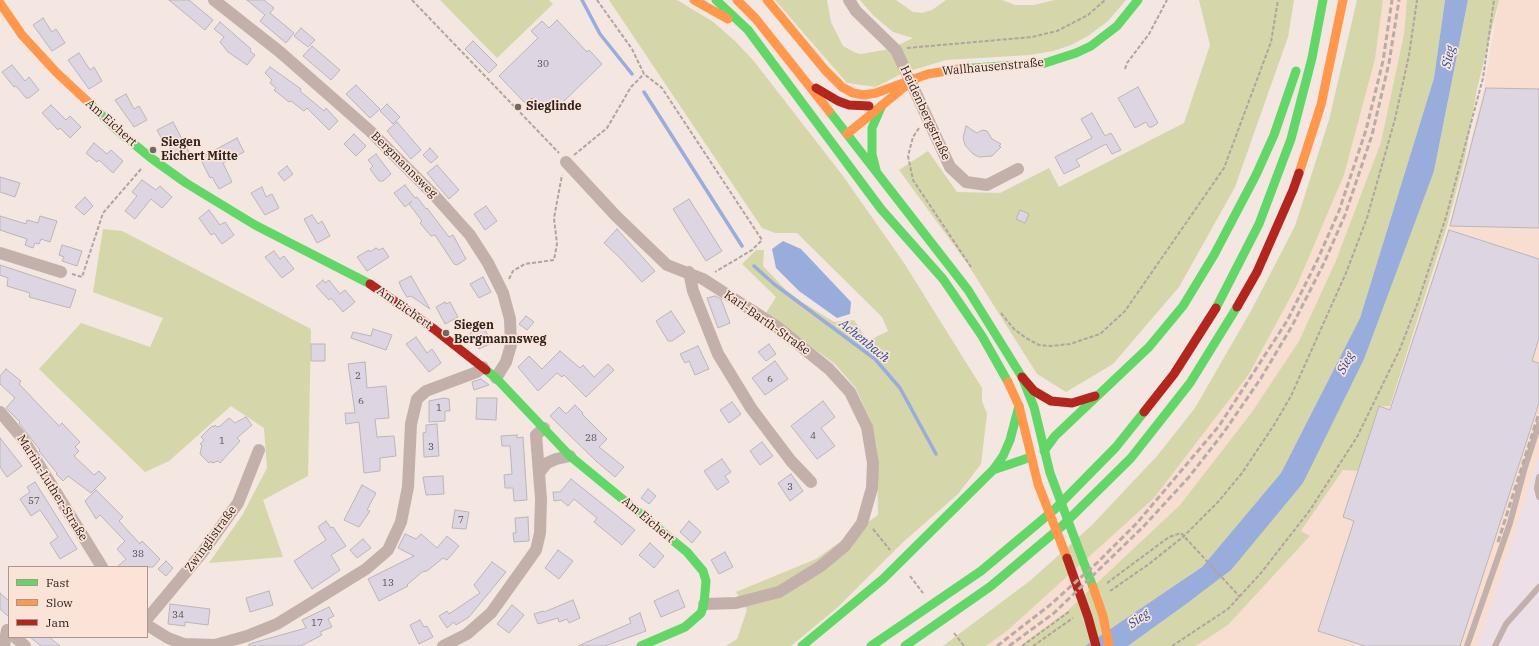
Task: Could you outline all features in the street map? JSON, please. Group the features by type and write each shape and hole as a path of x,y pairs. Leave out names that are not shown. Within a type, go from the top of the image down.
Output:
{"main road":[{"path":"694,0 748,30"},
{"path":"716,0 748,30 881,209 943,279 982,336 1003,371 1020,406 1038,484 1055,524 1088,617 1096,646"},
{"path":"737,0 756,19 807,82 968,290 1022,377 1034,391 1051,402 1072,403 1099,394"},
{"path":"768,0 825,70 842,87 852,93 864,95 876,93 914,79"},
{"name":"Wallhausenstraße","path":"834,145 914,79 944,70 1029,65 1061,59 1081,51 1104,37 1128,14 1138,0"},
{"path":"1306,35 1316,0"},
{"path":"870,646 923,612 980,571 1055,509 1116,447 1174,374 1216,308 1259,224 1291,139 1312,58 1323,0"},
{"path":"905,646 1022,561 1096,494 1131,458 1190,383 1212,350 1257,272 1293,190 1321,105 1343,0"},
{"name":"Am Eichert","path":"0,3 22,35 56,72 117,130 151,158 244,218 375,287 496,378 570,456 687,552 697,562 703,571 706,581 704,604 701,613 685,627 641,646"},
{"path":"993,470 1044,451 1055,436 1153,342 1183,306 1256,175 1274,135 1298,63"},
{"path":"807,82 838,101 849,105 882,105 872,128 871,141 872,154 880,178"},
{"path":"1022,377 1034,407 1050,474 1067,514 1089,576 1102,616 1109,646"},
{"path":"802,646 883,579 993,470 1003,456 1010,440 1020,406"},
{"path":"922,646 941,621"}],"street":[{"name":"Bergmannsweg","path":"214,0 280,52 352,115 424,185 470,235 488,263 503,293 510,319 511,344 506,362 496,378"},
{"name":"Heidenbergstraße","path":"849,0 856,11 895,49 950,167 966,182 987,184 1018,169"},
{"name":"Karl-Barth-Straße","path":"566,162 616,216 667,264 703,279 776,326 829,368 850,392 868,427 873,463 872,488 862,523 845,546 827,561 779,592 736,603 704,604"},
{"path":"0,253 61,272"},
{"path":"689,272 693,291 718,354 751,408 791,461 811,482"},
{"path":"148,626 168,638 184,644 215,646 247,636 277,624 366,569 388,550 401,522 408,487 411,424 417,399 426,391 477,372 483,367"},
{"name":"Martin-Luther-Straße","path":"0,412 23,439 101,566"},
{"path":"443,646 467,634 480,625 491,613 531,558 540,533 539,473 536,435 544,428"},
{"name":"Zwinglistraße","path":"148,618 202,553 238,503 259,450"},
{"path":"539,473 547,463 556,459 570,456"},
{"path":"4,646 8,631"},
{"path":"16,638 25,646"}],"lane":[{"path":"1468,646 1510,523 1525,467 1539,424"},
{"path":"1539,478 1537,488 1539,497"},
{"path":"1495,646 1506,624 1539,587"}],"path":[{"path":"412,0 566,162"},
{"path":"597,0 632,49 644,74 662,88 762,240 752,250 703,279"},
{"path":"895,49 1032,37 1057,31 1088,15 1105,0"},
{"path":"1125,69 1126,63 1149,34 1167,0"},
{"path":"998,308 1007,321 1026,338 1040,346 1070,344 1100,334 1125,311 1224,168 1271,42 1278,0"},
{"path":"1184,536 1218,502 1242,473 1274,425 1304,367 1346,273 1367,218 1395,119 1409,55 1417,0"},
{"path":"1172,646 1228,609 1240,597 1288,538 1323,490 1357,437 1400,349 1435,253 1461,165 1483,78 1494,0"},
{"path":"503,293 513,271 525,264 554,260 557,244 554,218 566,162 607,128 631,87 644,74"},
{"path":"926,118 913,137 908,156 913,180 972,270"},
{"path":"61,272 82,276 103,213 151,158"},
{"path":"874,530 894,555"},
{"path":"1140,559 1169,537 1181,533 1240,597"},
{"path":"908,574 927,598"},
{"path":"950,628 964,646"}],"shaded area":[{"path":"1383,0 1407,0 1404,34 1381,142 1335,263 1299,341 1252,412 1180,505 1066,612 1020,646 986,646 1008,630 1154,498 1249,374 1297,285 1344,175 1375,59"},
{"path":"1499,0 1539,0 1539,456 1478,646 1196,646 1228,625 1310,537 1301,532 1343,470 1357,471 1379,406 1390,406 1449,226 1484,89"},
{"path":"1539,456 1539,646 1478,646 1516,526"}],"green space":[{"path":"440,0 549,0 553,4 497,58"},
{"path":"609,0 677,0 712,21 735,41 753,60 843,176 904,263 982,388 982,401 987,414 981,464 958,494 901,544 838,607 791,646 726,646 737,639 747,610 736,592 816,559 878,515 877,448 871,421 855,387 835,364 766,313 776,297 742,264 756,250 764,250 763,266 786,290 802,302 834,322 854,320 868,341 888,331 882,317 797,233 775,233 762,228"},
{"path":"775,0 827,0 831,22 843,46 861,54 890,49 913,38 893,32 873,15 860,0 896,0 913,12 922,13 932,10 946,0 1002,0 1015,5 1034,5 1055,0 1126,0 1108,21 1088,36 1071,45 1053,51 1030,55 946,60 903,73 876,87 847,83"},
{"path":"1199,0 1294,0 1288,37 1235,187 1179,287 1113,364 1066,392 1037,374 967,263 899,170 928,151 957,192 1000,193 1049,168 1059,187 1184,123 1210,45"},
{"path":"1357,0 1383,0 1375,59 1344,175 1297,285 1249,374 1154,498 1008,630 986,646 943,646 1031,580 1091,526 1157,456 1195,408 1252,309 1295,226 1329,120"},
{"path":"1407,0 1445,0 1434,78 1360,318 1281,473 1202,567 1085,646 1020,646 1066,612 1180,505 1252,412 1299,341 1335,263 1381,142 1404,34"},
{"path":"1468,0 1499,0 1477,89 1465,158 1447,226 1390,406 1379,406 1359,468 1357,471 1343,470 1301,531 1310,536 1228,625 1196,646 1128,646 1182,607 1303,483 1434,171"},
{"path":"103,229 122,231 311,329 308,476 263,500 283,557 209,563 243,514 267,468 264,428 231,406 169,461 145,472 39,369 81,323 150,347 163,318 93,292"}],"water":[{"name":"Sieg","path":"1445,0 1468,0 1434,171 1364,359 1303,483 1231,570 1182,607 1128,646 1085,646 1202,567 1281,473 1360,318 1434,78"},
{"path":"783,241 801,249 851,302 850,314 837,318 799,291 776,268 772,249"}],"building":[{"path":"169,0 189,0 213,20 205,30"},
{"path":"247,0 264,0 274,8 270,13 294,33 286,43 260,21 265,15"},
{"path":"43,18 52,32 56,29 65,43 52,51 33,25"},
{"path":"557,20 587,52 589,50 602,64 561,104 556,100 544,111 532,98 526,104 499,76 538,38 531,31 542,21 549,28"},
{"path":"220,22 251,49 250,51 255,55 247,65 228,52 220,42 224,37 214,29"},
{"path":"301,28 315,40 308,47 294,36"},
{"path":"473,41 497,65 489,73 465,49"},
{"path":"312,46 340,70 331,80 303,56"},
{"path":"79,53 90,70 94,67 102,81 89,89 68,60"},
{"path":"12,65 25,81 29,77 39,90 29,98 26,98 16,86 14,87 2,72"},
{"path":"270,67 301,89 300,91 324,111 326,108 338,121 329,130 307,108 304,111 291,101 289,102 274,90 276,88 270,83 272,80 265,73"},
{"path":"356,85 380,109 370,118 346,94"},
{"path":"1138,87 1158,123 1152,127 1149,127 1146,122 1135,128 1118,98"},
{"path":"1486,88 1539,89 1539,228 1450,226"},
{"path":"126,94 134,109 139,106 147,120 134,127 115,100"},
{"path":"387,104 400,117 393,124 380,111"},
{"path":"51,105 66,120 70,116 81,127 70,138 60,128 58,130 42,113"},
{"path":"1092,113 1105,136 1111,133 1121,150 1112,154 1106,144 1076,160 1080,166 1064,174 1055,157 1092,138 1081,119"},
{"path":"173,122 189,152 176,159 167,143 165,145 157,130"},
{"path":"397,122 421,150 411,159 387,131"},
{"path":"966,126 977,133 982,130 987,131 992,139 1001,144 999,146 1001,147 992,156 979,157 973,154 965,145 963,138"},
{"path":"354,134 366,146 356,156 344,144"},
{"path":"237,138 244,152 223,163 232,182 219,189 212,177 210,178 200,158"},
{"path":"94,143 107,154 111,150 123,161 113,173 99,160 97,162 86,153"},
{"path":"430,148 438,157 431,163 423,155"},
{"path":"376,154 391,174 383,181 379,181 370,169 373,166 368,160"},
{"path":"437,165 459,190 449,199 427,173"},
{"path":"287,166 293,174 284,181 278,173"},
{"path":"0,177 20,183 15,197 0,192"},
{"path":"142,180 156,190 160,186 172,197 162,208 151,199 135,219 125,211 137,196 132,192"},
{"path":"405,185 415,198 417,197 426,209 427,208 449,237 453,235 466,259 457,265 454,264 435,235 431,236 420,223 422,221 409,204 412,201 405,207 394,193"},
{"path":"262,187 266,197 272,194 279,208 265,215 251,193"},
{"path":"85,197 93,206 84,215 75,207"},
{"path":"689,199 722,251 706,261 673,209"},
{"path":"486,206 497,221 485,230 474,214"},
{"path":"209,210 220,225 225,222 234,235 222,244 214,233 211,235 199,218"},
{"path":"1020,210 1029,214 1025,223 1016,219"},
{"path":"312,215 318,224 322,221 330,236 317,243 304,219"},
{"path":"0,216 26,224 27,220 38,223 40,216 57,221 50,242 41,239 39,244 35,243 33,248 25,245 27,239 0,230"},
{"path":"617,229 655,271 642,282 604,243"},
{"path":"1449,230 1539,259 1539,338 1532,361 1539,363 1539,403 1460,646 1365,646 1318,631 1354,521 1343,517 1379,406 1390,410"},
{"path":"62,245 82,251 77,266 62,261 64,257 59,255"},
{"path":"376,248 379,250 383,248 389,257 367,271 357,257"},
{"path":"274,251 280,259 284,256 294,269 282,278 265,257"},
{"path":"0,265 76,290 70,308 29,297 30,293 7,286 8,278 0,275"},
{"path":"411,276 430,309 411,296 407,297 402,289 399,282"},
{"path":"483,277 491,292 479,298 470,284"},
{"path":"323,280 325,283 329,280 340,294 345,290 355,302 343,312 331,298 329,300 316,286"},
{"path":"715,296 721,299 730,323 718,328 707,298"},
{"path":"445,302 446,304 450,302 458,317 445,324 436,307"},
{"path":"671,311 685,332 672,341 668,341 656,321"},
{"path":"526,316 534,322 527,330 519,324"},
{"path":"483,326 492,343 479,349 470,333"},
{"path":"373,329 392,335 386,350 351,338 353,332 371,336"},
{"path":"416,337 427,353 432,349 441,363 429,372 406,344"},
{"path":"311,344 325,344 325,361 311,361"},
{"path":"769,344 776,354 766,361 758,352"},
{"path":"698,346 709,369 695,375 689,361 685,363 680,354"},
{"path":"560,351 580,368 583,365 594,377 608,364 614,370 586,397 564,375 562,377 557,373 538,391 518,367 529,356 542,369"},
{"path":"775,361 788,379 765,395 752,378"},
{"path":"365,362 367,388 386,386 389,418 375,419 377,437 394,436 396,456 380,458 380,471 364,473 359,422 346,424 345,413 355,413 348,364"},
{"path":"6,369 21,381 19,384 59,426 62,423 80,442 75,447 79,451 74,456 94,475 99,471 106,478 91,493 68,476 63,481 56,474 57,473 19,423 20,422 6,408 15,398 0,384 0,376"},
{"path":"481,379 489,385 474,390 472,382"},
{"path":"444,398 449,399 450,411 445,411 445,421 429,422 429,401"},
{"path":"477,398 497,398 496,420 476,419"},
{"path":"823,401 835,417 821,428 835,446 817,459 791,426"},
{"path":"732,402 741,414 729,423 720,410"},
{"path":"575,405 607,439 599,447 624,467 615,477 596,461 550,416 559,407 566,414"},
{"path":"246,417 252,425 237,438 240,441 220,463 218,461 212,463 211,461 209,463 200,454 202,445 200,444 204,440 201,437 212,426 220,426 229,418 235,423"},
{"path":"437,424 439,456 424,457 423,433 426,432 426,425"},
{"path":"517,435 517,438 523,437 527,500 514,501 513,488 505,488 504,475 512,474 510,446 502,446 501,436"},
{"path":"0,438 22,466 7,477 0,467"},
{"path":"762,442 773,456 760,465 750,451"},
{"path":"722,459 731,472 725,476 729,482 717,490 704,471"},
{"path":"791,474 803,491 790,501 778,483"},
{"path":"443,476 444,494 426,495 423,477"},
{"path":"571,479 635,530 622,545 594,522 597,518 574,499 568,506 561,500 554,501 553,492 560,492"},
{"path":"35,482 77,549 60,559 50,543 58,537 49,523 40,510 31,516 20,499 30,492 27,487"},
{"path":"362,485 376,493 367,510 370,511 359,527 344,520"},
{"path":"648,489 656,496 649,504 641,498"},
{"path":"96,490 123,517 119,521 140,544 142,541 160,559 153,567 118,566 126,559 117,549 125,541 100,515 96,519 85,501"},
{"path":"455,510 469,512 466,529 452,528"},
{"path":"528,517 529,541 514,542 513,533 516,533 515,518"},
{"path":"326,521 331,528 333,527 346,546 331,555 340,570 312,589 294,561 326,540 318,527"},
{"path":"689,521 701,532 692,543 680,532"},
{"path":"405,534 416,539 421,534 437,548 447,536 459,546 447,560 443,558 427,571 422,572 407,585 408,586 379,601 368,579 414,556 398,548"},
{"path":"363,539 371,548 357,558 350,550"},
{"path":"650,543 664,556 654,568 639,555"},
{"path":"558,550 573,561 559,579 545,568"},
{"path":"725,552 733,567 719,574 711,560"},
{"path":"166,561 173,568 166,576 158,569"},
{"path":"492,562 506,572 469,617 456,625 454,622 447,628 439,616 447,611 449,614 480,593 474,585"},
{"path":"678,590 685,607 661,617 654,601"},
{"path":"269,591 273,605 250,612 246,598"},
{"path":"0,593 8,600 8,616 0,609"},
{"path":"573,600 580,618 569,623 567,619 559,622 558,618 538,624 534,614 544,612"},
{"path":"170,604 210,609 208,625 185,622 185,626 168,624"},
{"path":"512,605 524,615 509,633 497,624"},
{"path":"329,607 334,616 328,619 332,627 320,632 322,635 301,646 249,646 249,644 306,628 302,620"},
{"path":"640,613 646,631 605,646 578,646 631,623 629,618"},
{"path":"420,620 424,627 427,626 433,637 419,644 410,625"},
{"path":"31,638 50,638 60,646 41,646"}],"waterway":[{"name":"Achenbach","path":"582,0 600,34 632,74"},
{"name":"Achenbach","path":"644,92 742,246"},
{"name":"Achenbach","path":"754,266 774,284 875,359 900,388 936,454"}],"railway":[{"path":"997,646 1050,605 1099,561 1137,523 1219,426 1287,321 1317,261 1339,211 1366,130 1383,61 1392,0"},
{"path":"1009,646 1054,613 1143,527 1189,477 1224,432 1261,378 1292,326 1324,263 1345,215 1372,135 1389,63 1399,0"},
{"path":"1498,542 1539,413"}],"traffic: fast":[{"path":"716,0 748,30 881,209 943,279 982,336 1008,382"},
{"path":"959,69 1045,63 1076,53 1091,46 1117,26 1138,0"},
{"path":"1216,308 1259,224 1291,139 1312,58 1323,0"},
{"path":"1044,451 1055,436 1149,347 1183,306 1214,255 1256,175 1274,135 1296,71"},
{"path":"87,101 117,130 151,158 186,183 255,225 370,284"},
{"path":"876,170 872,154 872,128 882,105"},
{"path":"829,111 968,290 1022,377 1034,407 1050,473 1093,587"},
{"path":"905,646 991,586 1061,527 1131,458 1190,383 1237,307"},
{"path":"486,370 496,378 570,456 687,552 703,571 706,581 704,604 701,613 685,627 641,646"},
{"path":"802,646 883,579 993,470 1003,456 1010,440 1019,406"},
{"path":"871,646 981,571 1055,509 1116,447 1144,412"},
{"path":"993,470 1031,457"}],"traffic: slow":[{"path":"694,0 728,19"},
{"path":"737,0 756,19 829,111"},
{"path":"767,0 825,70 842,87 853,93 864,95 876,93 914,79"},
{"path":"1299,173 1321,105 1343,0"},
{"path":"0,3 22,35 56,72 87,101"},
{"path":"847,134 914,79 928,74 959,69"},
{"path":"1008,382 1019,406 1038,484 1067,558"},
{"path":"1093,587 1103,616 1109,646"}],"traffic: jam":[{"path":"816,88 838,101 849,105 869,106"},
{"path":"1237,307 1257,272 1299,173"},
{"path":"370,284 434,329 486,370"},
{"path":"1144,412 1174,374 1216,308"},
{"path":"1022,377 1034,391 1051,401 1072,403 1095,396"},
{"path":"1067,558 1088,617 1096,646"}],"place":[{"name":"Sieglinde","path":"518,107"},
{"name":"Siegen Eichert Mitte","path":"153,150"},
{"name":"Siegen Bergmannsweg","path":"446,333"}]}
